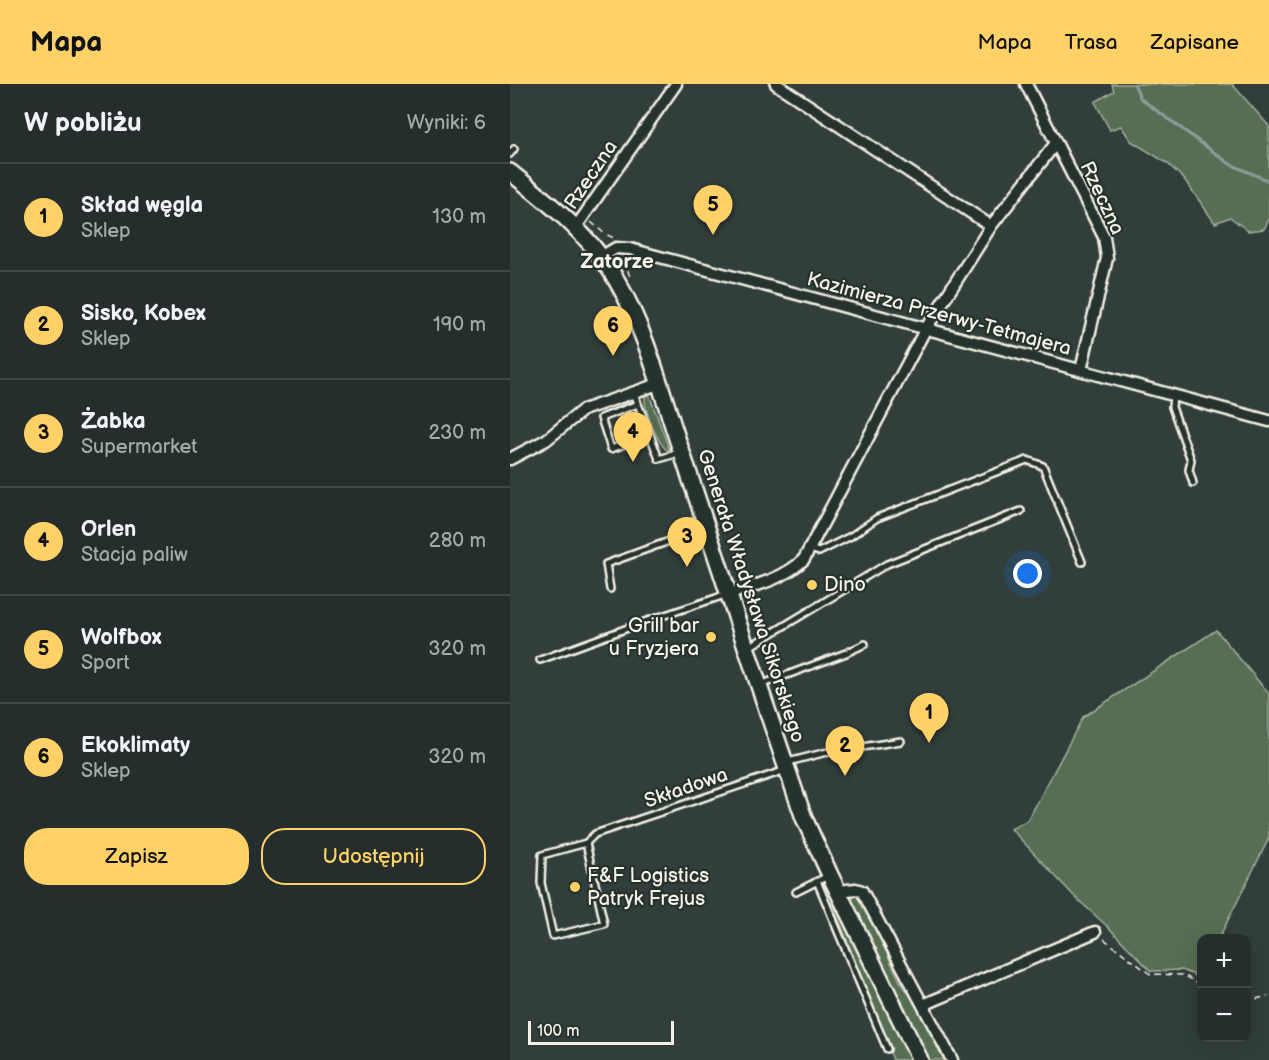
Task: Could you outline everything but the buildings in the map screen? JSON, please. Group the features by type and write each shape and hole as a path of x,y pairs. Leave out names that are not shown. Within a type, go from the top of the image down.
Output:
{"main road":[{"name":"Generała Władysława Sikorskiego","path":"510,172 560,211 576,227 601,257 628,302 747,648 786,766 800,820 824,878 838,891 920,1060"}],"street":[{"name":"Rzeczna","path":"576,227 676,84"},
{"path":"777,84 991,226"},
{"name":"Rzeczna","path":"1026,84 1104,237 1107,258 1081,370"},
{"path":"729,594 797,566 810,549 925,330 991,226 1056,143"},
{"name":"Kazimierza Przerwy-Tetmajera","path":"601,257 616,248 630,249 1269,421"},
{"path":"510,459 546,440 583,410 658,384"},
{"path":"838,891 856,889 862,891 952,1060"},
{"path":"922,1005 1095,932"}],"lane":[{"path":"634,393 659,459 681,453"},
{"path":"1173,395 1172,407 1191,460 1189,470 1193,483"},
{"path":"638,404 601,418 611,449 650,435"},
{"path":"810,549 819,552 851,536 878,518 1027,460 1043,466 1082,562"},
{"path":"747,648 887,564 1021,511"},
{"path":"610,589 606,564 707,528"},
{"path":"540,660 646,621 729,594"},
{"path":"759,685 865,644"},
{"name":"Składowa","path":"585,843 595,834 823,753 901,741"},
{"path":"585,843 604,924 553,936 541,883 542,855 585,843"},
{"path":"796,892 824,878 887,1049"}],"path":[{"path":"1095,932 1150,974 1184,975 1197,983"},
{"path":"1251,1000 1269,996"}],"green space":[{"path":"1112,84 1232,84 1269,126 1269,219 1264,229 1248,231 1230,217 1215,223 1184,179 1167,163 1131,141 1121,126 1110,130 1095,102 1114,91"},
{"path":"649,394 670,452 661,443 649,418 645,396"},
{"path":"1216,630 1269,694 1269,838 1221,934 1197,934 1197,976 1182,970 1151,971 1074,896 1011,829 1028,820 1083,717"},
{"path":"855,893 864,905 900,981 917,1004 950,1060 926,1060 847,897"},
{"path":"834,897 916,1060 893,1060 832,902"}],"waterway":[{"path":"1134,84 1141,99 1230,164 1269,181"}],"place":[{"name":"Wolfbox","path":"713,235"},
{"name":"Ekoklimaty","path":"613,356"},
{"name":"Orlen","path":"633,462"},
{"name":"Żabka","path":"687,567"},
{"name":"Dino","path":"812,585"},
{"name":"Grill bar u Fryzjera","path":"711,637"},
{"name":"Skład węgla","path":"929,743"},
{"name":"Sisko, Kobex","path":"845,776"},
{"name":"F&F Logistics Patryk Frejus","path":"575,887"}],"district":[{"name":"Zatorze","path":"617,261"}]}
